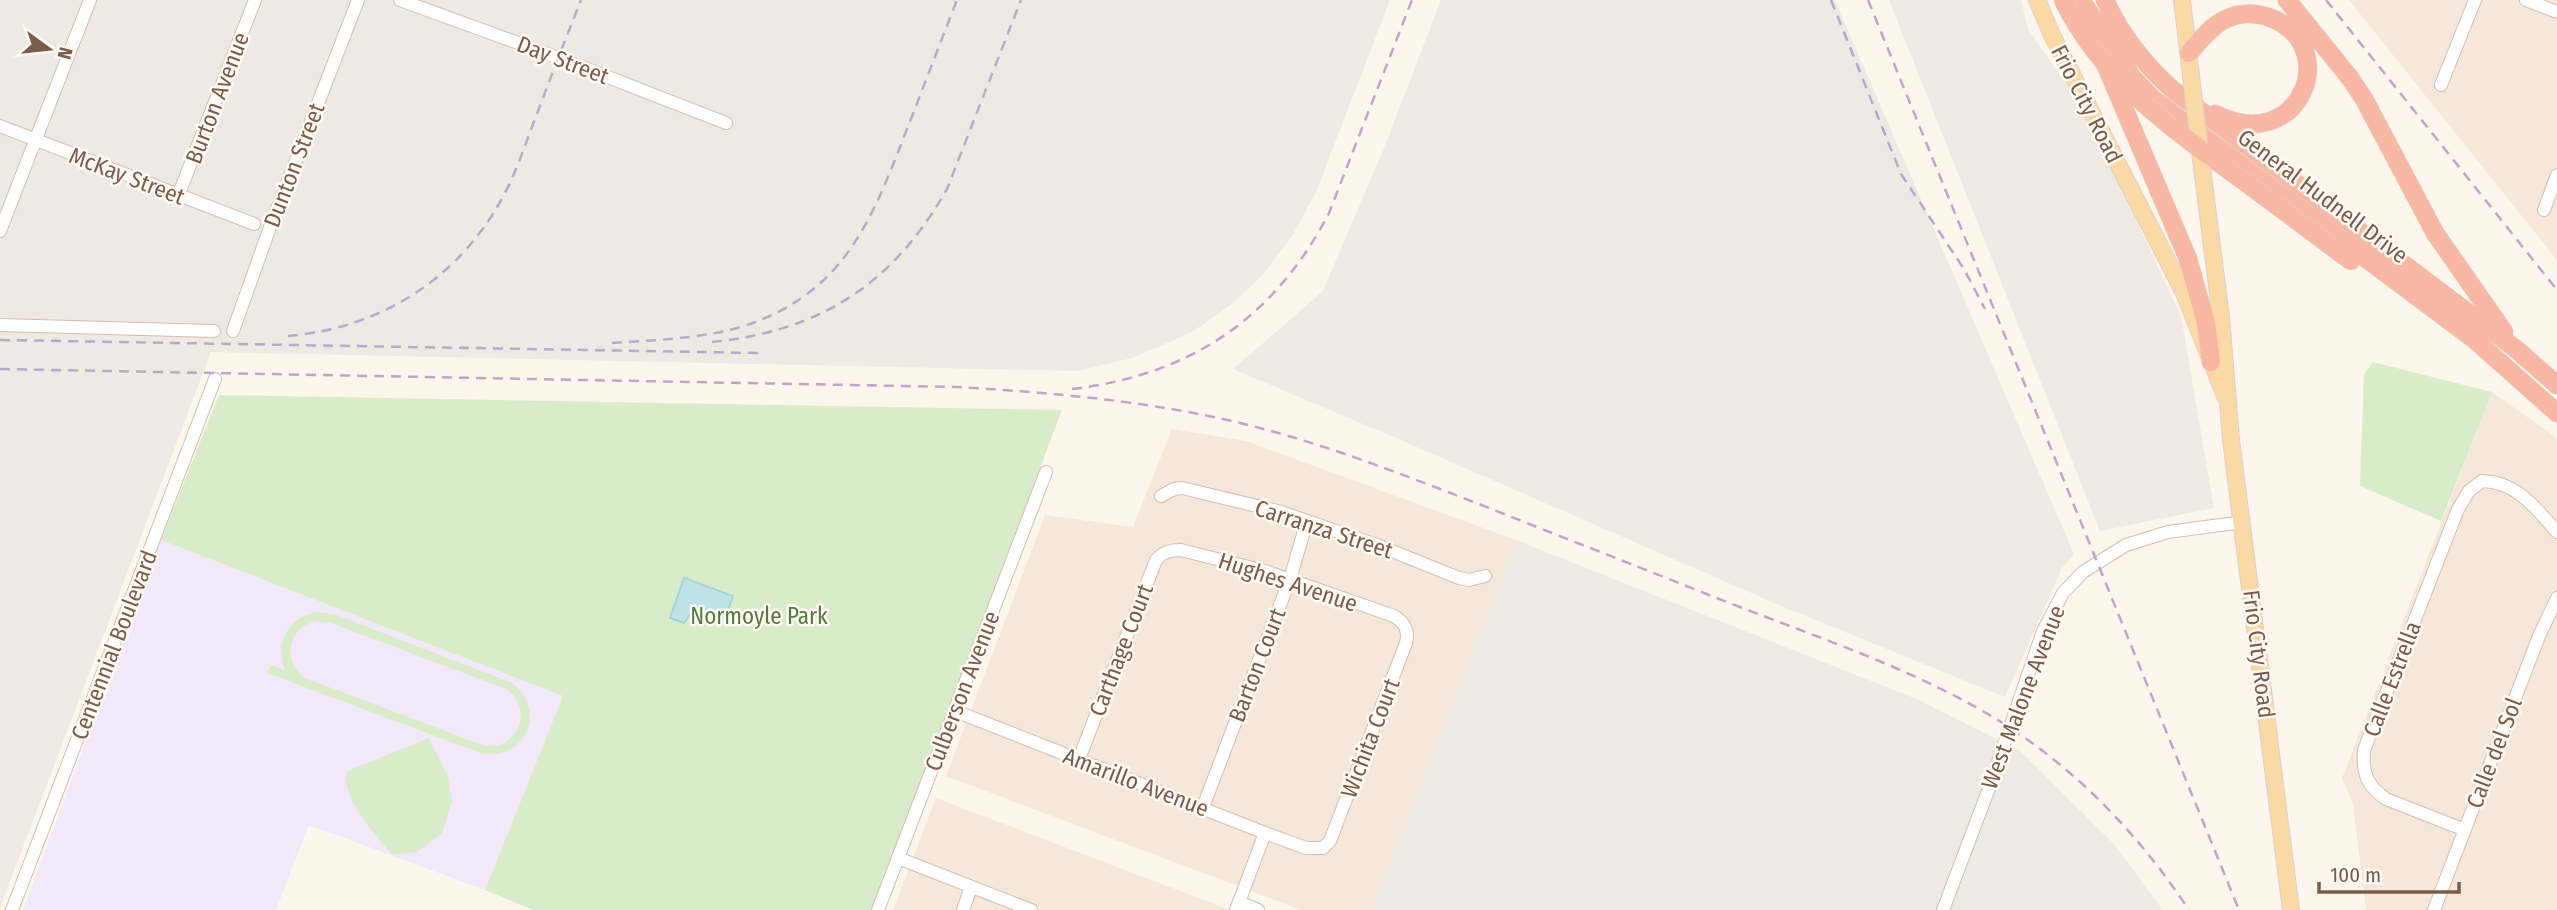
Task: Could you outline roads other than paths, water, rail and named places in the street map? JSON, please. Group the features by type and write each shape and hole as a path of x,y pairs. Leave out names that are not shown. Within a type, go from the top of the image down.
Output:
{"highway":[{"path":"2063,0 2096,54 2129,92 2163,121 2470,350 2557,425"},
{"name":"General Hudnell Drive","path":"2105,0 2144,61 2177,93 2516,349 2557,385"},
{"path":"2287,0 2364,99 2435,233 2516,349"},
{"path":"2083,4 2114,87 2188,259 2206,323 2211,362"},
{"name":"General Hudnell Drive","path":"2083,4 2132,78 2153,99 2475,340 2557,412"},
{"path":"2177,93 2229,121 2253,124 2269,122 2292,110 2301,97 2306,81 2307,69 2302,44 2287,27 2259,15 2248,13 2225,19 2214,26 2189,53"}],"main road":[{"name":"Frio City Road","path":"2037,0 2052,36 2199,324 2226,398 2291,910"},
{"name":"Frio City Road","path":"2182,0 2221,317 2229,390 2226,398"}],"street":[{"path":"0,231 90,0"},
{"name":"Burton Avenue","path":"178,196 255,0"},
{"name":"Dunton Street","path":"233,331 358,0"},
{"name":"Day Street","path":"400,0 726,123"},
{"path":"2441,85 2475,0"},
{"path":"2526,0 2557,12"},
{"name":"McKay Street","path":"0,126 254,224"},
{"path":"2544,210 2557,176"},
{"path":"0,325 214,331"},
{"name":"Centennial Boulevard","path":"12,910 215,379"},
{"name":"Culberson Avenue","path":"878,910 1046,472"},
{"name":"Calle Estrella","path":"2465,830 2386,799 2368,783 2363,766 2364,750 2458,509 2469,491 2482,481 2493,482 2516,491 2528,500 2557,532"},
{"name":"Carranza Street","path":"1161,496 1182,488 1307,521 1377,545 1459,578 1476,579 1485,576"},
{"name":"Barton Court","path":"1203,807 1290,579 1307,521"},
{"name":"West Malone Avenue","path":"1943,910 1993,779 2043,631 2063,593 2083,572 2126,545 2168,532 2243,522"},
{"name":"Hughes Avenue","path":"1172,550 1265,571 1402,621"},
{"name":"Carthage Court","path":"1079,759 1156,560 1172,550"},
{"name":"Calle del Sol","path":"2434,910 2539,636 2557,598"},
{"name":"Wichita Court","path":"1318,849 1330,841 1406,643 1407,630 1402,621"},
{"name":"Amarillo Avenue","path":"954,711 1265,833 1306,848 1318,849"},
{"path":"1258,910 1237,906 1265,833"},
{"path":"898,858 1031,910"},
{"path":"963,910 971,887"}],"water":[{"path":"684,578 733,596 725,618 721,620 694,609 684,623 670,618"}],"railway":[{"path":"288,336 357,322 388,309 417,292 444,271 468,247 489,220 507,189 581,0"},
{"path":"612,343 695,336 744,326 779,312 807,294 831,273 867,222 881,193 957,0"},
{"path":"712,342 787,327 820,314 850,297 878,276 903,251 947,189 1021,0"},
{"path":"1072,389 1115,382 1191,355 1224,336 1255,312 1282,283 1307,250 1329,213 1412,0"},
{"path":"1831,0 1901,174 1964,269 1985,309"},
{"path":"1868,0 2239,910"},
{"path":"2326,0 2557,290"},
{"path":"0,340 762,353"},
{"path":"0,369 956,387 1124,402 1190,412 1257,427 1420,481 1864,655 1978,708 2012,729 2063,767 2110,810 2151,858 2189,910"}],"park label":[{"name":"Normoyle Park","path":"759,616"}]}
